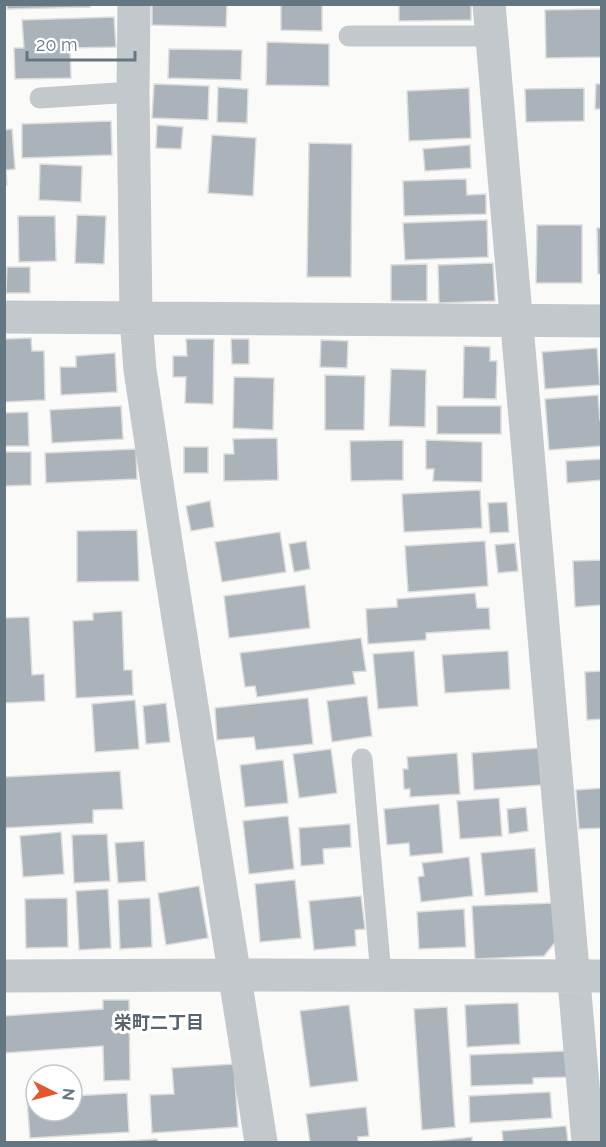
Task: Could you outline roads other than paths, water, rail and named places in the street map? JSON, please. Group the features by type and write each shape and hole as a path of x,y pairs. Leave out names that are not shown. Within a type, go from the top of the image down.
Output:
{"street":[{"path":"134,4 136,318 140,370 261,1143"},
{"path":"489,4 515,320 587,975 588,1143"},
{"path":"4,317 602,321"},
{"path":"4,976 587,975"}],"lane":[{"path":"349,36 491,36"},
{"path":"40,98 133,92"},
{"path":"363,759 381,975"}],"district":[{"name":"栄町二丁目","path":"159,1023"}]}
